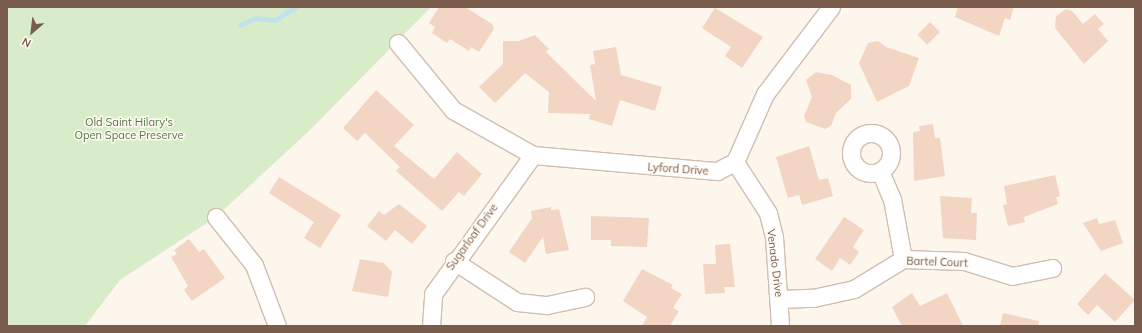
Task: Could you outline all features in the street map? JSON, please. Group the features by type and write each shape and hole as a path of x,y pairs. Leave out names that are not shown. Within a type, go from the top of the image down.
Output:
{"street":[{"path":"735,162 765,94 831,7"},
{"path":"398,43 453,110 533,155"},
{"name":"Lyford Drive","path":"533,155 697,172 717,171 735,162"},
{"name":"Sugarloaf Drive","path":"431,326 433,294 454,261 533,155"},
{"name":"Venado Drive","path":"735,162 768,213 780,300 780,326"},
{"path":"880,171 892,199 903,259"},
{"path":"216,217 254,264 277,326"},
{"name":"Bartel Court","path":"780,300 813,298 854,289 903,259 964,261 1012,276 1052,268"},
{"path":"454,261 517,302 547,305 585,297"}],"green space":[{"name":"Old Saint Hilary's Open Space Preserve","path":"7,7 431,7 311,129 216,217 120,280 85,326 7,326"}],"building":[{"path":"439,7 465,7 492,24 494,29 479,52 471,47 469,51 450,39 447,43 432,33 435,27 429,23"},
{"path":"958,7 1014,7 1010,20 1005,18 999,36 955,17"},
{"path":"715,8 763,37 742,68 725,56 731,47 702,28"},
{"path":"1066,9 1072,11 1083,24 1095,14 1104,24 1098,29 1108,41 1084,64 1055,28 1056,16"},
{"path":"930,22 940,32 927,45 917,35"},
{"path":"535,35 549,49 546,52 596,101 590,65 595,64 593,51 616,47 621,75 662,87 655,111 620,100 612,126 589,119 590,114 548,113 549,92 525,73 495,103 479,87 503,64 503,41 519,41"},
{"path":"878,41 886,47 919,58 909,86 877,102 859,63 868,43"},
{"path":"816,72 832,75 851,85 851,99 836,113 831,126 825,129 806,122 804,116 812,97 806,80"},
{"path":"376,90 414,125 394,146 434,179 457,152 482,174 464,196 459,192 442,211 396,171 400,167 365,133 357,141 343,128"},
{"path":"933,124 935,138 940,138 945,176 914,181 913,132 920,131 919,126"},
{"path":"809,146 819,180 828,178 833,196 802,205 799,195 788,198 776,157"},
{"path":"1055,175 1060,196 1056,197 1058,204 1024,217 1025,222 1008,226 1003,205 1007,204 1004,186"},
{"path":"279,177 341,215 320,248 304,238 314,222 269,193"},
{"path":"940,196 972,198 971,213 977,213 976,240 943,238"},
{"path":"399,204 427,226 412,244 395,230 386,241 367,226 379,211 384,215"},
{"path":"551,207 551,210 559,209 569,250 546,254 543,237 525,263 509,252 532,218 531,211"},
{"path":"591,216 649,218 647,247 611,246 611,240 591,240"},
{"path":"844,217 864,230 853,247 859,252 850,265 840,258 832,271 815,259"},
{"path":"1097,218 1099,224 1115,220 1123,243 1101,251 1083,223"},
{"path":"189,239 199,252 204,249 225,278 192,301 184,290 188,286 171,257 177,254 174,250"},
{"path":"730,244 735,287 724,287 725,293 705,294 703,264 716,264 715,245"},
{"path":"360,259 384,263 392,272 388,297 352,291"},
{"path":"642,269 673,285 671,288 682,294 673,308 679,311 670,326 642,326 647,317 623,301"},
{"path":"1105,273 1135,300 1115,322 1097,305 1088,315 1077,304"},
{"path":"912,293 920,306 947,293 963,326 902,326 892,307"},
{"path":"1003,313 1039,321 1038,326 1000,326"}],"waterway":[{"path":"240,25 256,18 275,20 296,7"}]}
